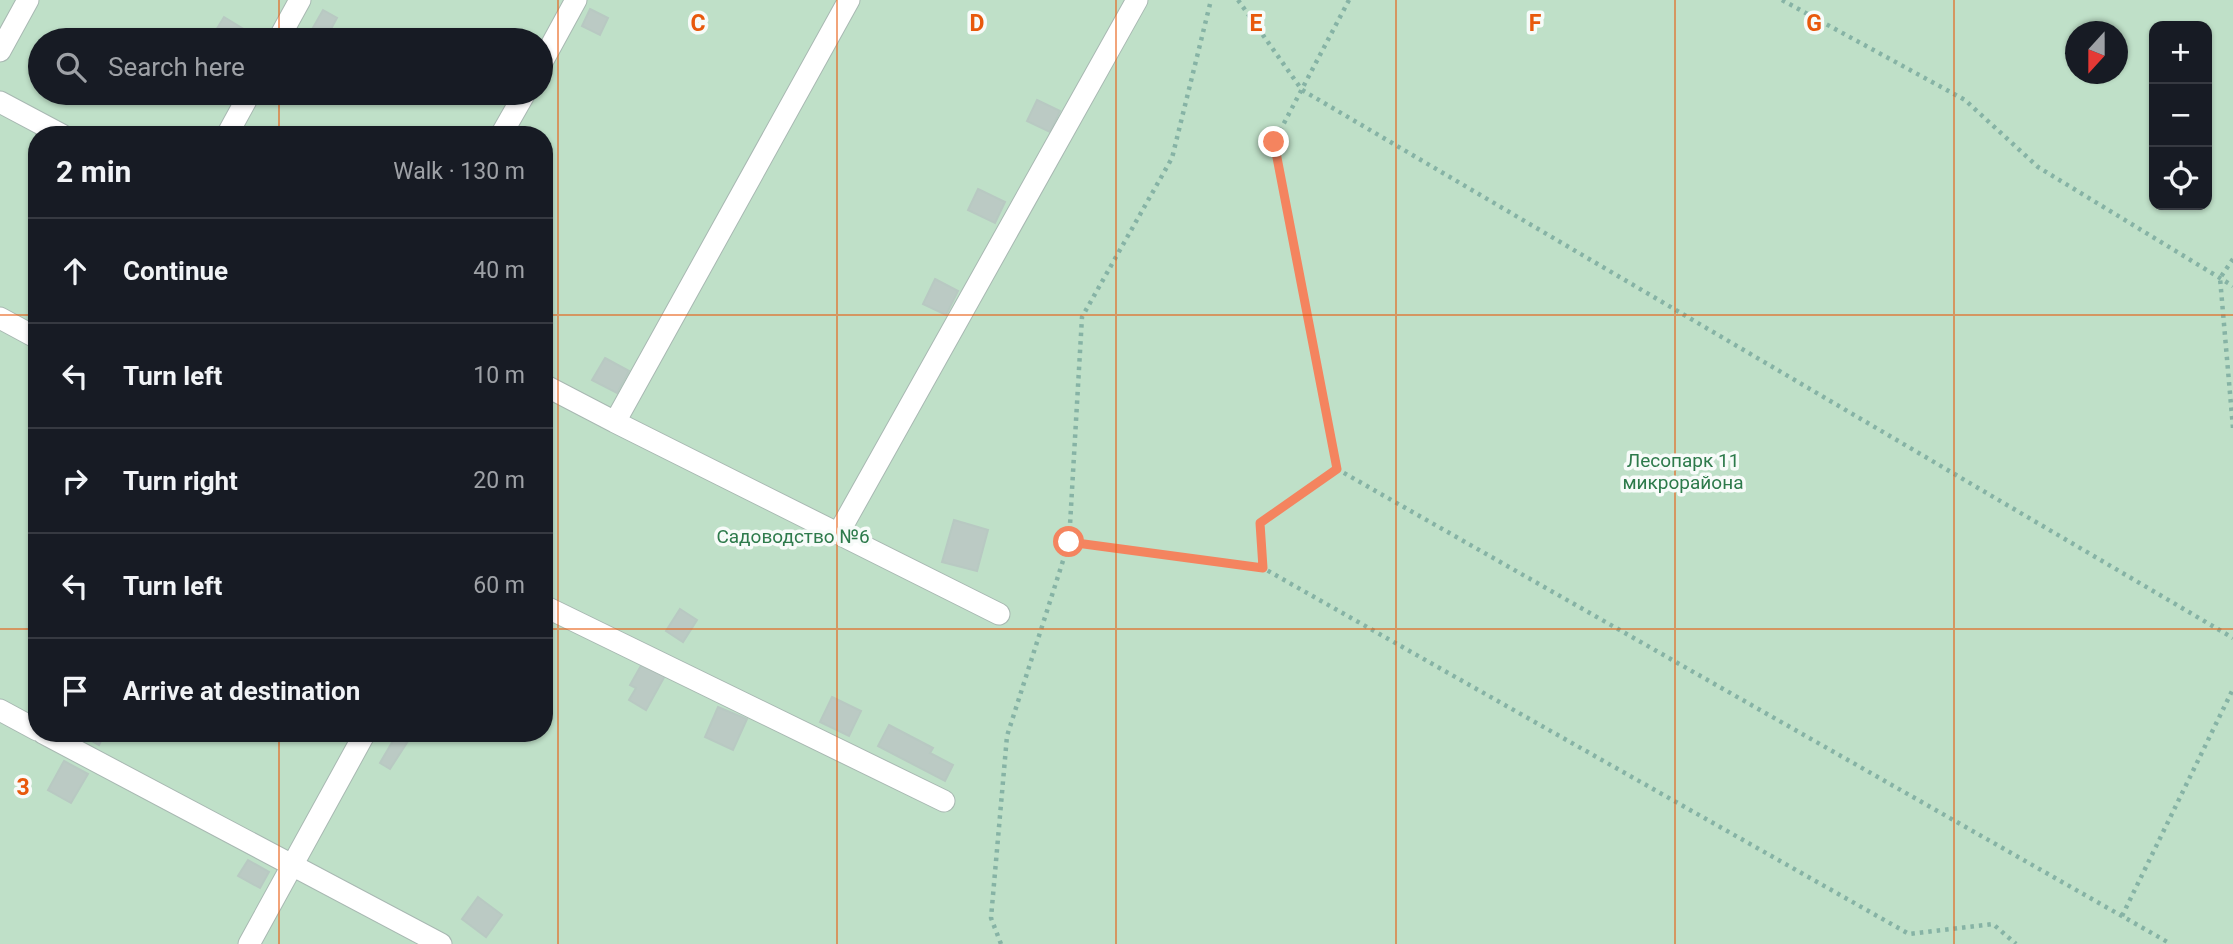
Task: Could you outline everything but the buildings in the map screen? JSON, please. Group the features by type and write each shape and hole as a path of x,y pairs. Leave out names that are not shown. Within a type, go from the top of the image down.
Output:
{"lane":[{"path":"0,51 28,0"},
{"path":"285,28 300,0"},
{"path":"553,42 576,0"},
{"path":"615,422 849,0"},
{"path":"838,534 1137,0"},
{"path":"0,102 45,126"},
{"path":"232,126 243,105"},
{"path":"506,126 518,105"},
{"path":"0,318 28,333"},
{"path":"553,395 615,422 999,614"},
{"path":"553,610 944,802"},
{"path":"0,710 28,725"},
{"path":"60,742 441,944"},
{"path":"248,944 360,742"}],"path":[{"path":"1001,944 991,918 1007,736 1069,542 1082,317 1172,158 1211,0"},
{"path":"1238,0 1302,90 2233,638"},
{"path":"1349,0 1274,142 1337,469 2171,944"},
{"path":"1782,0 1965,100 2038,167 2233,286"},
{"path":"2233,259 2220,278 2233,428"},
{"path":"1263,568 1260,523 1337,469"},
{"path":"1069,542 1263,568 1909,934 1993,924 2016,944"},
{"path":"2122,916 2233,689"}],"green space":[{"name":"Лесопарк 11 микрорайона","path":"0,0 2233,0 2233,944 0,944"}],"route":[{"path":"1069,542 1263,568 1260,523 1337,469 1274,142"}],"park label":[{"name":"Садоводство №6","path":"793,536"}]}
